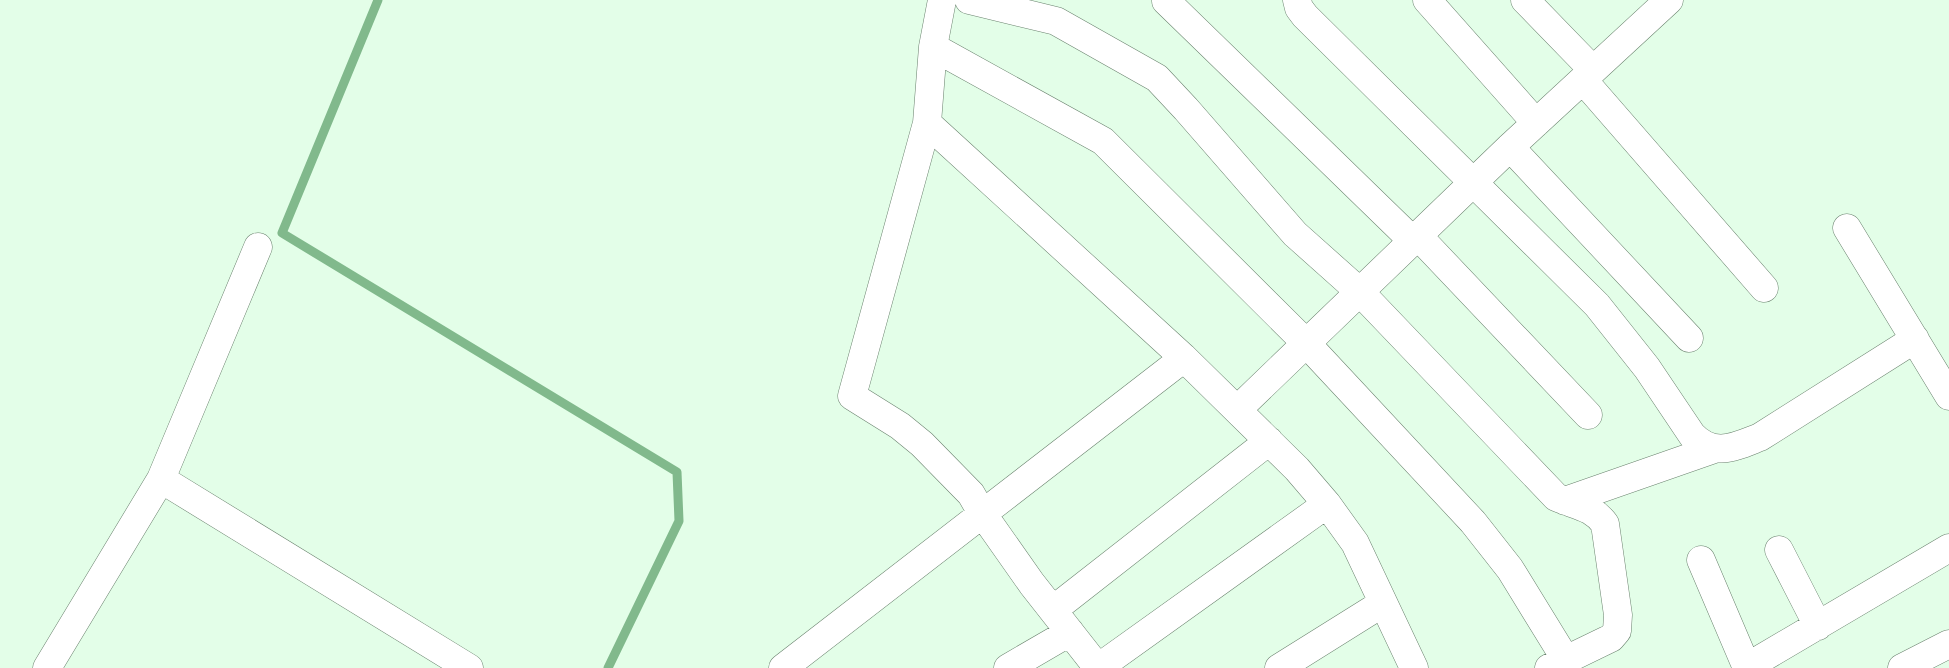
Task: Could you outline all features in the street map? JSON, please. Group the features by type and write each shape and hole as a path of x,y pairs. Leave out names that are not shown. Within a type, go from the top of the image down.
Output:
{"street":[{"path":"942,0 933,47 927,123 852,396 900,426 922,444 971,494 982,514 1052,610 1098,668 1327,504"},
{"path":"933,47 1103,141 1306,344 1473,522 1510,569 1558,664 1611,638 1617,631 1618,615 1606,524 1598,515 1588,508 1556,497 1360,292 1295,234 1157,78 1056,21 969,0"},
{"path":"1297,0 1299,8 1306,16 1596,305 1647,368 1692,435 1700,444 1714,449"},
{"path":"1427,0 1536,123"},
{"path":"1525,0 1764,288"},
{"path":"1237,410 1510,147 1669,0"},
{"path":"1166,1 1415,239 1588,415"},
{"path":"927,123 1184,358 1297,469 1327,504 1355,543 1414,668"},
{"path":"1510,147 1689,338"},
{"path":"1847,228 1949,396"},
{"path":"47,668 161,479 258,247"},
{"path":"1565,501 1714,449 1734,447 1760,437 1915,339"},
{"path":"783,668 1184,358"},
{"path":"1052,610 1268,441"},
{"path":"161,479 469,668"},
{"path":"1701,560 1747,668 1949,548"},
{"path":"1779,550 1818,626"},
{"path":"1279,668 1383,603"},
{"path":"1008,668 1070,632"},
{"path":"1902,668 1949,644"}],"waterway":[{"path":"378,0 282,233 677,472 679,521 608,668"}]}
